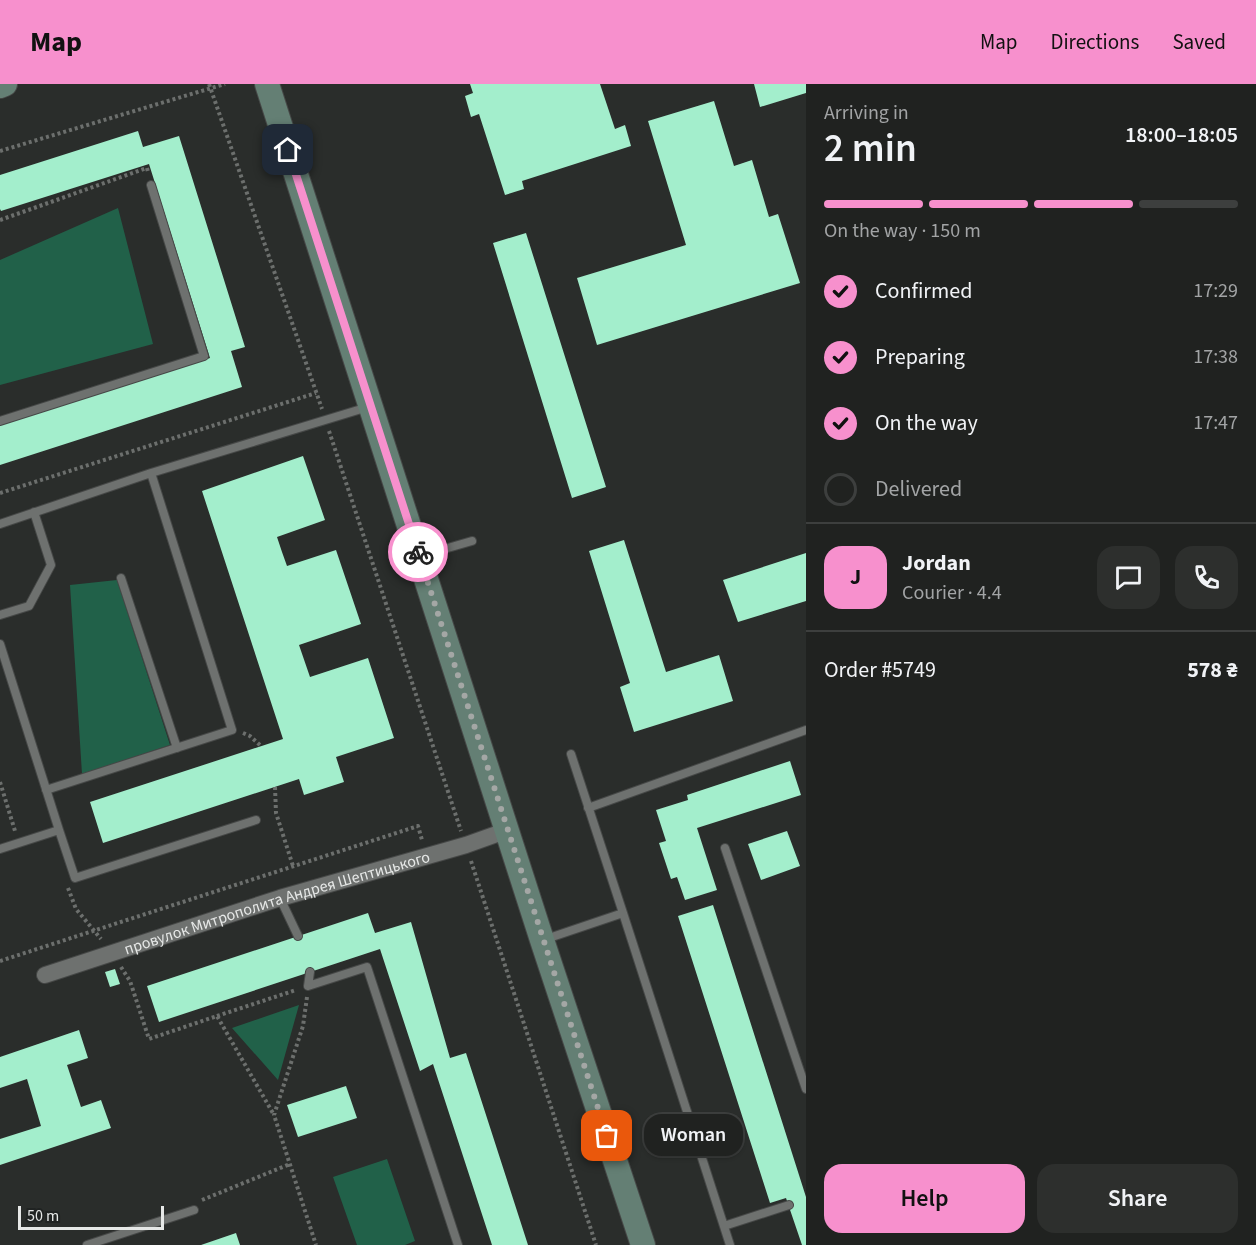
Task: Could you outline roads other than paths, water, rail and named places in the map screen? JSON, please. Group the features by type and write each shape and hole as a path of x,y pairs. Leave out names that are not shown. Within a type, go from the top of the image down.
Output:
{"main road":[{"path":"0,86 5,84"},
{"path":"267,84 643,1245"}],"street":[{"name":"провулок Митрополита Андрея Шептицького","path":"45,975 280,898 466,845 508,830"}],"lane":[{"path":"0,421 204,356 151,185"},
{"path":"0,524 151,472 371,406"},
{"path":"46,790 232,730 151,472"},
{"path":"0,615 29,606 51,565 34,512"},
{"path":"419,556 472,541"},
{"path":"121,578 177,748"},
{"path":"0,644 75,878 256,820"},
{"path":"588,808 806,730"},
{"path":"571,754 730,1245"},
{"path":"0,849 59,830"},
{"path":"725,848 806,1089"},
{"path":"280,898 298,936"},
{"path":"543,940 623,913"},
{"path":"310,972 308,986 367,967 458,1245"},
{"path":"724,1226 789,1205"},
{"path":"87,1245 194,1210"}],"place":[{"name":"Woman","path":"607,1136"}]}
